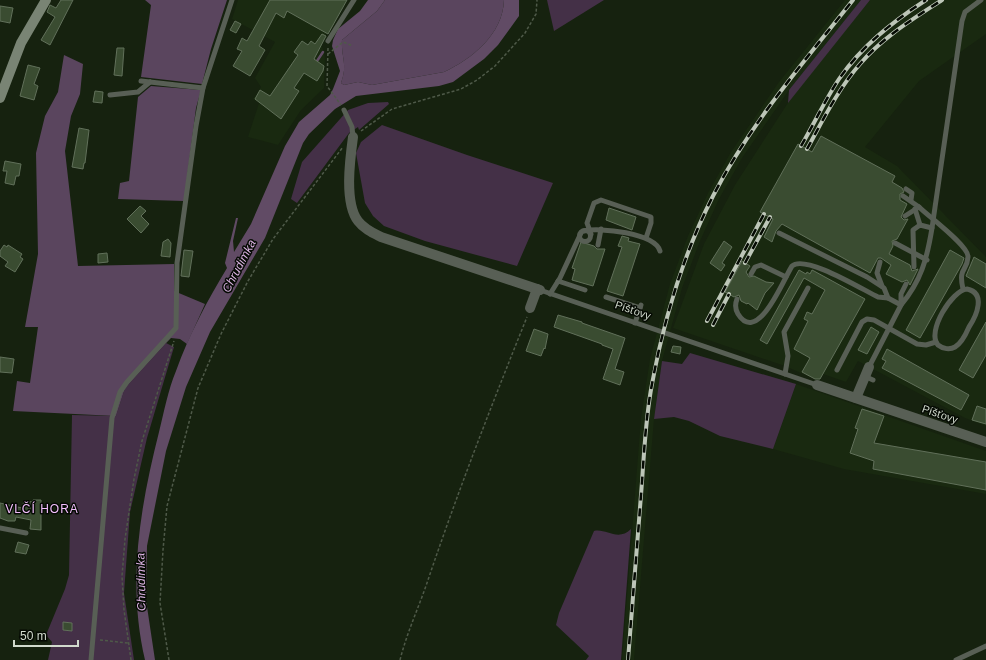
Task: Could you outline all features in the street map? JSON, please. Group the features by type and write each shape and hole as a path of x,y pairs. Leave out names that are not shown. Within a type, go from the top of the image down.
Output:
{"street":[{"path":"0,98 21,43 46,0"},
{"name":"Píšťovy","path":"353,137 350,179 352,208 361,225 381,237 539,290"},
{"path":"530,308 539,290"},
{"path":"856,398 869,374"},
{"name":"Píšťovy","path":"817,385 986,442"}],"lane":[{"path":"91,660 94,639 110,432 114,407 120,392 127,382 176,328 177,263 196,126 203,88 232,0"},
{"path":"328,41 354,0"},
{"path":"900,305 910,296 927,260 962,21 965,12 981,0"},
{"path":"141,81 203,88"},
{"path":"110,95 138,92 150,82"},
{"path":"344,110 352,127 353,137"},
{"path":"906,188 912,193 911,200"},
{"path":"903,196 911,200 917,208 962,245 968,253 968,258 960,276 963,289"},
{"path":"550,294 586,232 587,223 593,205 597,200 601,200 651,217 651,223 646,238"},
{"path":"905,216 917,208"},
{"path":"917,208 920,225"},
{"path":"914,267 912,233 915,228 920,225 932,228"},
{"path":"598,245 602,229"},
{"path":"586,232 602,229 646,238 656,243 660,251"},
{"path":"779,233 884,288"},
{"path":"895,243 927,260"},
{"path":"880,262 877,273 888,298"},
{"path":"737,299 736,308 741,317 747,321 758,320 766,313 795,264 805,264 849,282 878,297 888,298 900,305"},
{"path":"751,274 755,267 761,265 786,277"},
{"path":"558,281 585,290"},
{"path":"869,374 900,305 901,294 906,284"},
{"path":"785,374 788,356 784,332 808,288"},
{"path":"963,289 970,289 977,293 981,304 979,311 957,346 950,349 944,348 936,342 934,329 954,295 963,289"},
{"name":"Píšťovy","path":"539,290 817,385"},
{"path":"606,297 641,307 635,323"},
{"path":"837,370 864,321 872,320 920,345 936,342"},
{"path":"956,427 965,435"},
{"path":"0,528 26,532"},
{"path":"956,660 986,646"}],"path":[{"path":"169,660 163,625 160,586 167,506 198,388 221,334 248,281 273,239 336,154 353,137 392,109 461,89 477,80 496,66 525,33 536,14 537,0"},
{"path":"328,41 327,86 344,110"},
{"path":"327,55 343,42 353,46"},
{"path":"400,660 410,624 421,602 444,530 530,308"},
{"path":"131,660 124,610 122,576 134,479 142,441 173,345 176,328"},
{"path":"94,639 128,643"}],"shaded area":[{"path":"145,0 227,0 211,49 202,84 141,77 151,5"},
{"path":"238,0 347,0 321,43 325,57 324,88 301,110 278,145 248,137 259,103 253,99 261,87 255,78 275,42 232,19"},
{"path":"385,0 504,0 498,24 492,34 484,44 455,67 444,72 372,85 358,82 344,85 341,83 344,71 342,40 377,11"},
{"path":"547,0 604,0 554,31"},
{"path":"845,0 861,0 789,90 742,158 719,199 700,241 682,288 662,361 654,419 634,660 622,660 641,418 650,359 670,284 688,236 708,193 731,152 779,82"},
{"path":"861,0 870,0 788,103 789,90"},
{"path":"870,0 986,0 986,34 919,81 865,147 897,166 986,257 986,426 965,418 858,361 846,382 823,374 819,381 785,366 673,328 704,244 735,185 793,95"},
{"path":"64,55 83,64 80,94 71,116 65,151 78,266 174,264 174,291 205,304 187,344 180,339 171,338 166,343 125,388 116,416 13,411 17,381 30,383 38,327 25,327 38,254 36,153 45,116 58,92"},
{"path":"151,86 201,90 196,108 184,201 118,199 120,183 129,181 138,97"},
{"path":"388,102 389,104 359,130 358,127 349,133 297,203 291,199 302,162 348,110 368,103"},
{"path":"382,125 553,183 517,266 425,241 384,226 373,216 365,203 356,153 361,142"},
{"path":"166,343 174,347 147,438 130,512 124,593 134,660 48,660 52,642 46,635 65,589 69,575 72,415 116,416 125,388"},
{"path":"690,353 796,384 773,449 720,436 689,421 674,417 654,419 662,361 682,364"},
{"path":"796,384 986,451 986,494 844,469 773,449"},
{"path":"631,529 621,660 586,660 589,656 556,625 559,613 594,531 603,531 617,535 626,533"}],"water":[{"name":"Chrudimka","path":"368,0 385,0 377,11 342,40 344,71 341,83 344,85 358,82 372,85 444,72 465,60 484,44 498,24 504,0 519,0 519,16 498,45 484,59 453,82 439,86 356,96 335,109 309,134 303,143 265,238 210,332 186,387 166,451 147,546 146,600 155,660 145,660 137,602 138,545 146,488 164,409 173,378 199,318 227,268 225,263 236,218 238,218 233,241 234,252 251,224 285,146 299,122 330,95 333,89 340,71 332,46 338,29 360,11"}],"building":[{"path":"61,0 73,0 50,45 41,40 55,17 47,12 50,5 56,8"},
{"path":"270,0 347,0 328,34 287,11 284,18 276,13 259,46 265,50 250,76 233,66 242,51 237,49 242,38 247,41"},
{"path":"0,6 13,8 10,23 0,21"},
{"path":"235,21 241,24 236,33 230,30"},
{"path":"322,34 326,36 314,59 324,66 323,71 317,81 304,73 294,88 299,91 281,119 255,99 260,90 270,96 298,55 294,52 302,41 308,45 311,41 315,44"},
{"path":"117,48 124,48 122,76 114,75"},
{"path":"28,65 40,68 34,84 38,86 34,100 20,96"},
{"path":"95,91 103,92 102,103 93,102"},
{"path":"79,128 89,130 83,169 72,167"},
{"path":"821,136 895,176 892,182 902,188 904,192 900,194 900,200 907,204 901,217 904,220 908,219 897,239 892,241 893,246 889,254 910,265 912,271 918,269 910,285 907,280 902,282 886,274 891,265 881,258 878,258 870,273 782,224 776,231 772,242 764,237 773,219 760,212 798,144 812,152"},
{"path":"5,161 21,164 19,176 16,176 14,185 5,183 7,171 3,171"},
{"path":"140,206 146,211 141,216 149,224 141,233 127,219"},
{"path":"609,208 636,217 632,230 606,220"},
{"path":"622,236 629,238 628,241 640,244 623,296 607,291 622,247 618,246"},
{"path":"168,239 171,243 170,257 161,256 163,242"},
{"path":"724,241 732,247 722,263 725,265 721,271 710,263"},
{"path":"581,242 594,246 597,249 605,249 593,286 572,280 575,269 572,268"},
{"path":"4,245 7,247 8,245 22,254 20,257 23,259 15,272 5,266 8,262 0,256 0,251"},
{"path":"184,250 193,251 189,277 181,276"},
{"path":"950,250 964,258 962,264 920,338 906,330"},
{"path":"107,253 108,262 98,263 98,254"},
{"path":"974,257 986,264 986,288 966,276"},
{"path":"742,261 750,266 746,272 749,277 754,276 766,282 774,283 765,293 757,310 748,303 747,304 741,301 739,295 734,297 725,292"},
{"path":"799,270 806,274 807,272 810,274 812,270 865,299 820,379 815,379 802,372 810,358 794,349 808,321 804,319 807,312 812,314 825,290 804,278 767,344 760,340"},
{"path":"558,315 625,338 615,369 624,372 620,385 603,379 613,349 554,327"},
{"path":"986,322 986,355 973,378 959,370"},
{"path":"871,327 879,332 867,354 858,350"},
{"path":"534,329 548,334 545,349 544,348 541,356 526,351"},
{"path":"673,346 681,347 680,354 671,352"},
{"path":"887,349 969,395 961,410 882,368 886,361 882,359"},
{"path":"0,357 14,359 12,373 0,372"},
{"path":"977,406 986,409 986,424 972,420"},
{"path":"862,409 884,416 874,443 986,462 986,490 873,469 874,461 850,453 858,429 855,428"},
{"path":"33,500 41,500 41,530 30,529 31,520 16,517 15,521 8,521 0,518 0,503 22,508 24,501 33,502"},
{"path":"18,542 29,545 26,554 15,552"},
{"path":"63,622 72,623 72,631 63,630"}],"waterway":[{"path":"317,61 323,52"}],"railway":[{"path":"628,660 648,411 662,336 684,264 702,218 743,144 796,71 853,0"},
{"path":"801,146 834,87 848,67 878,35 926,0"},
{"path":"807,149 838,94 869,54 878,45 909,21 942,0"},
{"path":"707,321 764,214"},
{"path":"745,263 770,217"},
{"path":"713,325 729,294"}],"district":[{"name":"VLČÍ HORA","path":"42,509"}]}
